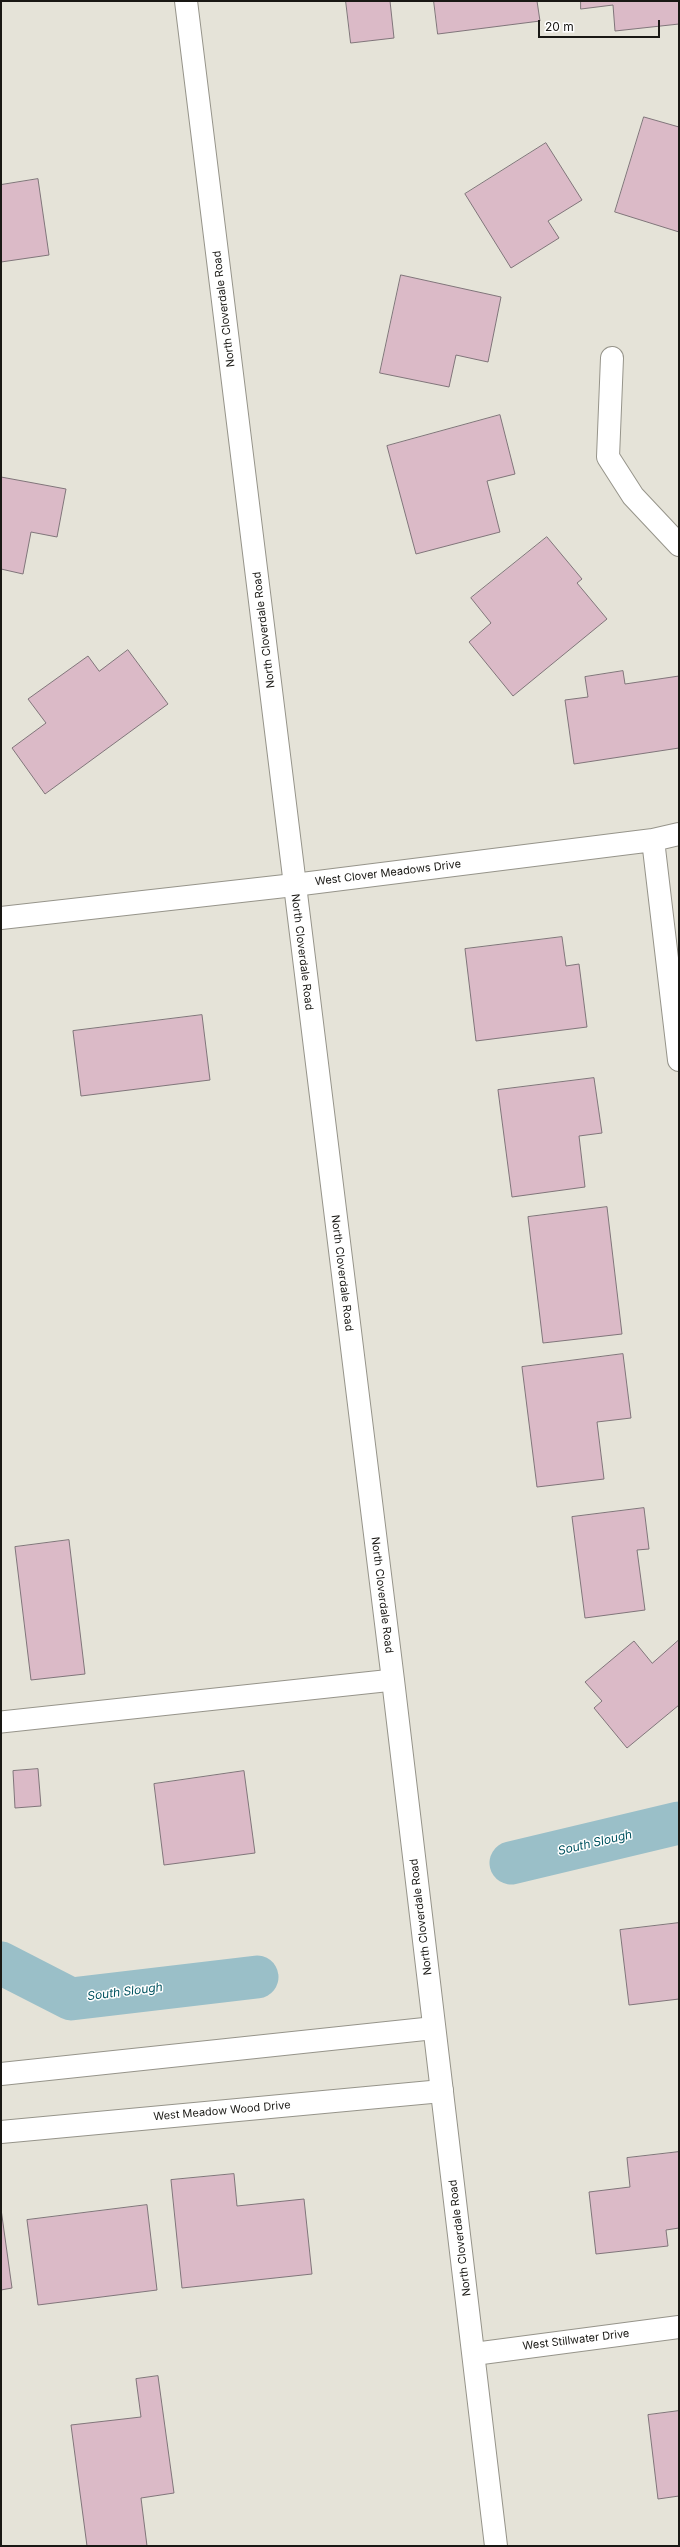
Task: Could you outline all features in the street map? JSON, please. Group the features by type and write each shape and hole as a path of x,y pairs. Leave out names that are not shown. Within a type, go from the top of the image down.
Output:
{"main road":[{"name":"North Cloverdale Road","path":"186,1 393,1680 496,2546"},
{"path":"612,358 608,457 633,496 679,545"},
{"name":"West Clover Meadows Drive","path":"1,918 294,885 653,840 679,834"},
{"path":"653,840 679,1060"},
{"path":"1,2074 434,2028"},
{"name":"West Meadow Wood Drive","path":"1,2132 442,2091"},
{"name":"West Stillwater Drive","path":"474,2354 679,2327"}],"lane":[{"path":"1,1722 393,1680"}],"building":[{"path":"346,1 390,1 394,38 351,43"},
{"path":"434,1 537,1 540,21 438,34"},
{"path":"581,1 679,1 679,24 615,31 613,5 581,9"},
{"path":"644,117 679,127 679,232 615,212"},
{"path":"546,143 582,200 548,221 559,238 511,268 465,194"},
{"path":"38,179 49,255 1,262 1,185"},
{"path":"401,275 501,297 488,362 456,355 449,387 380,373"},
{"path":"500,415 515,474 487,481 500,532 416,554 387,446"},
{"path":"1,477 66,489 57,537 31,532 23,574 1,569"},
{"path":"547,537 582,579 577,583 607,619 513,696 469,642 491,623 471,598"},
{"path":"128,650 168,704 45,794 12,748 46,723 28,699 88,656 99,671"},
{"path":"623,671 625,684 679,676 679,748 574,764 565,700 588,697 585,677"},
{"path":"562,937 566,966 579,964 587,1027 476,1041 465,949"},
{"path":"202,1015 210,1080 81,1096 73,1031"},
{"path":"594,1078 602,1133 579,1136 585,1187 512,1197 498,1090"},
{"path":"607,1207 622,1334 543,1343 528,1217"},
{"path":"623,1354 631,1418 597,1422 604,1479 537,1487 522,1367"},
{"path":"644,1508 649,1549 637,1550 645,1610 585,1618 572,1517"},
{"path":"69,1540 85,1674 31,1680 15,1547"},
{"path":"679,1640 679,1705 627,1748 594,1708 602,1701 585,1682 634,1641 652,1663"},
{"path":"38,1769 41,1806 15,1808 13,1771"},
{"path":"244,1771 255,1853 164,1865 154,1784"},
{"path":"679,1923 679,1999 629,2005 620,1930"},
{"path":"679,2152 679,2228 666,2230 668,2246 596,2254 589,2192 630,2187 627,2158"},
{"path":"234,2174 237,2206 304,2199 312,2274 182,2288 171,2180"},
{"path":"147,2205 157,2290 38,2305 27,2220"},
{"path":"1,2209 12,2288 1,2290"},
{"path":"158,2376 174,2493 141,2498 147,2546 87,2546 71,2425 141,2417 136,2379"},
{"path":"679,2411 679,2496 658,2499 648,2415"}],"waterway":[{"name":"South Slough","path":"511,1863 679,1823"},
{"name":"South Slough","path":"1,1963 71,1999 257,1977"}]}
